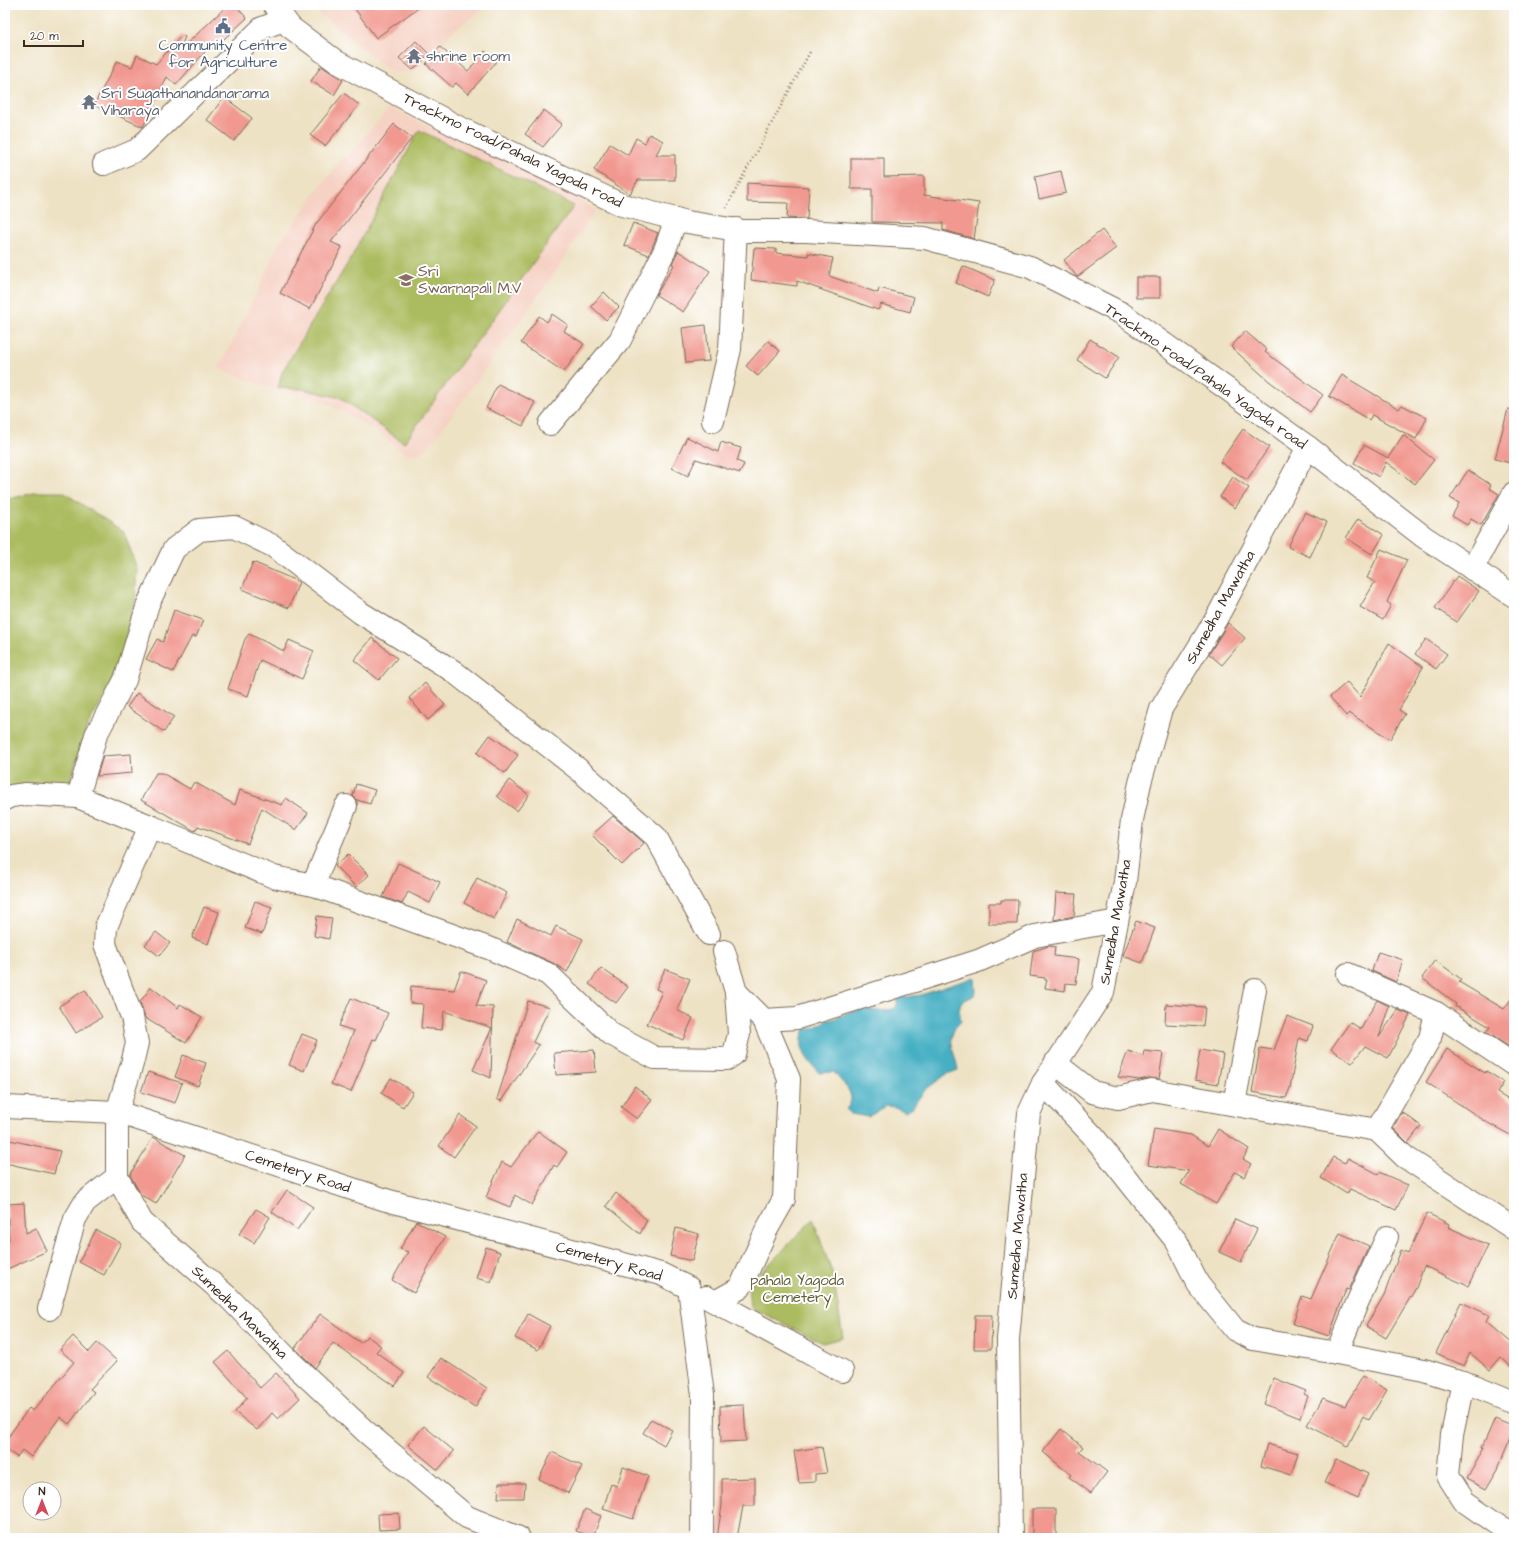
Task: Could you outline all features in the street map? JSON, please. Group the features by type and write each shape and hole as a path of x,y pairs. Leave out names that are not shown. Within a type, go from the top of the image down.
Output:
{"street":[{"path":"104,164 137,150 279,12"},
{"name":"Trackmo road/Pahala Yagoda road","path":"279,12 290,27 337,62 460,128 622,205 676,219 727,228 925,238 1030,267 1121,313 1308,447 1424,537 1514,596"},
{"path":"550,424 620,340 665,250 676,219"},
{"path":"713,421 730,349 727,228"},
{"name":"Sumedha Mawatha","path":"1011,1538 1008,1339 1029,1113 1043,1083 1055,1063 1103,992 1125,882 1132,820 1140,783 1161,709 1216,619 1308,447"},
{"path":"1472,568 1514,493"},
{"path":"78,796 96,735 125,680 148,604 174,549 199,530 234,527 273,546 361,613 453,671 578,769 656,837 709,934"},
{"path":"5,799 11,796 26,794 78,796 274,877 313,885 490,949 548,974 611,1034 655,1058 726,1059 734,1054 739,1034 736,992 724,951"},
{"path":"313,885 346,806"},
{"path":"5,1107 117,1112 137,1043 132,1017 105,944 106,927 150,826"},
{"path":"764,1020 796,1018 978,961 1035,936 1117,920"},
{"path":"1348,974 1436,1013 1514,1065"},
{"path":"1234,1104 1255,990"},
{"path":"715,1302 740,1288 767,1230 784,1199 789,1079 764,1020 736,992"},
{"path":"1377,1130 1430,1038 1436,1013"},
{"path":"1055,1063 1092,1092 1118,1098 1152,1090 1377,1130 1405,1157 1514,1229"},
{"path":"1043,1083 1093,1136 1177,1242 1198,1284 1235,1330 1253,1339 1337,1352 1424,1370 1463,1382 1514,1402"},
{"name":"Sumedha Mawatha","path":"117,1112 117,1177 142,1222 229,1298 291,1362 365,1431 466,1517 519,1538"},
{"name":"Cemetery Road","path":"117,1112 386,1200 661,1274 842,1371"},
{"path":"49,1309 75,1219 85,1202 117,1177"},
{"path":"1337,1352 1387,1237"},
{"path":"689,1288 703,1395 702,1530"},
{"path":"1463,1382 1452,1435 1448,1476 1464,1500 1514,1536"}],"path":[{"path":"727,228 729,202 810,52"}],"shaded area":[{"path":"309,5 489,5 454,30 413,73 391,72"},
{"name":"Sri Swarnapali M.V","path":"390,108 568,192 595,210 559,267 448,421 430,445 417,455 404,453 379,432 331,405 305,395 264,386 218,369 257,293 278,245 324,181"}],"green space":[{"name":"Sri Swarnapali M.V","path":"419,130 574,206 404,443 341,398 302,389 278,388 282,372 352,256"},
{"path":"38,492 63,492 124,532 137,569 135,604 122,652 108,690 87,727 70,782 60,787 5,793 5,500"},
{"name":"pahala Yagoda Cemetery","path":"813,1219 833,1275 843,1338 823,1343 750,1307 748,1286"}],"water":[{"path":"975,977 976,993 961,1002 959,1010 961,1021 955,1028 952,1038 958,1070 947,1074 925,1090 911,1109 906,1112 895,1107 886,1106 868,1117 851,1114 846,1109 850,1104 851,1099 845,1085 834,1072 819,1073 804,1053 802,1042 805,1029 813,1028 828,1020 834,1019 849,1012 863,1009 881,1011 893,1009 897,1005 898,998 921,995"}],"building":[{"path":"228,5 235,5 247,18 213,49 210,46 176,85 167,77 143,127 94,105 117,61 132,67 137,55 156,64 182,35 185,37 179,51"},
{"path":"352,5 422,5 376,38"},
{"name":"shrine room","path":"416,41 429,54 413,70 399,58"},
{"path":"440,47 468,71 485,51 497,61 468,94 456,83 452,87 426,64"},
{"path":"321,66 343,80 334,95 311,81"},
{"path":"344,93 359,105 325,146 310,135"},
{"path":"224,97 252,118 234,141 207,120"},
{"path":"544,110 562,124 543,147 525,134"},
{"path":"394,124 412,138 331,242 342,247 310,309 280,293 316,224"},
{"path":"649,134 663,141 656,155 675,155 675,180 638,180 630,194 594,170 610,144 628,155 636,138 645,143"},
{"path":"851,158 884,158 884,177 924,176 924,195 979,203 974,239 943,230 943,223 872,222 872,189 851,189"},
{"path":"1061,171 1066,193 1039,199 1035,177"},
{"path":"747,183 809,187 807,219 787,218 788,203 747,202"},
{"path":"633,223 658,233 649,255 624,245"},
{"path":"1102,230 1116,248 1077,277 1064,260"},
{"path":"754,248 776,249 776,253 808,256 808,253 833,258 829,276 878,293 879,288 914,297 910,312 881,304 878,310 797,281 797,286 751,280"},
{"path":"678,251 710,271 683,312 656,295 674,265 672,264"},
{"path":"963,266 995,280 988,297 956,283"},
{"path":"1136,277 1160,277 1160,298 1136,298"},
{"path":"604,292 619,307 606,320 591,306"},
{"path":"552,314 568,325 564,331 584,344 564,372 521,343 539,316 547,322"},
{"path":"706,325 709,361 686,363 682,328"},
{"path":"1245,331 1267,350 1265,352 1323,395 1310,412 1269,381 1231,347"},
{"path":"1090,339 1119,357 1105,378 1077,360"},
{"path":"768,341 780,351 758,376 746,366"},
{"path":"1342,375 1399,409 1402,405 1427,418 1416,439 1372,415 1369,420 1329,396"},
{"path":"498,384 535,402 523,426 486,408"},
{"path":"1508,409 1514,410 1514,464 1495,459"},
{"path":"1243,429 1269,447 1247,480 1220,462"},
{"path":"1403,435 1434,460 1415,484 1386,462 1379,477 1354,463 1364,445 1388,458"},
{"path":"687,437 718,452 721,442 741,448 737,461 744,464 740,473 696,459 688,476 672,468"},
{"path":"1468,470 1491,485 1489,488 1499,494 1481,525 1471,519 1467,525 1452,516 1459,503 1450,498"},
{"path":"1233,477 1249,488 1235,508 1220,497"},
{"path":"1305,512 1327,522 1310,557 1288,547"},
{"path":"1358,519 1384,535 1372,554 1346,538"},
{"path":"1381,549 1407,560 1387,602 1391,605 1383,620 1360,607 1375,582 1367,578"},
{"path":"253,562 299,582 289,608 242,589"},
{"path":"1457,576 1479,591 1457,622 1435,608"},
{"path":"174,610 203,620 196,637 192,636 173,672 146,659 157,639 163,642"},
{"path":"1228,623 1245,638 1222,665 1209,654"},
{"path":"249,634 284,651 289,640 314,651 302,679 260,660 248,696 228,689 245,639"},
{"path":"372,638 397,658 379,680 354,660"},
{"path":"1426,639 1447,654 1436,669 1415,654"},
{"path":"1389,643 1423,667 1399,710 1405,714 1390,739 1349,713 1346,716 1330,697 1347,682 1360,697"},
{"path":"425,683 445,705 428,720 409,698"},
{"path":"137,693 174,717 164,732 127,707"},
{"path":"490,735 518,755 505,773 477,753"},
{"path":"131,754 132,773 97,776 103,756"},
{"path":"156,773 162,773 190,789 194,782 235,805 240,790 282,805 286,798 308,813 296,830 262,808 248,844 198,826 195,831 141,800"},
{"path":"509,780 529,795 517,811 497,796"},
{"path":"356,784 375,790 370,804 357,800 353,796"},
{"path":"613,816 644,843 622,865 592,835"},
{"path":"348,854 369,875 356,887 335,866"},
{"path":"398,863 440,882 430,903 408,892 402,904 383,897"},
{"path":"477,878 507,893 494,919 464,903"},
{"path":"1056,893 1076,894 1074,916 1054,920"},
{"path":"1001,900 1018,900 1017,924 989,924 989,903 1001,903"},
{"path":"255,901 272,907 262,934 245,928"},
{"path":"204,907 219,912 208,944 192,938"},
{"path":"317,916 332,918 329,939 314,936"},
{"path":"517,919 551,936 556,926 583,939 567,972 553,963 507,942"},
{"path":"1136,921 1155,928 1142,963 1123,956"},
{"path":"156,932 170,943 159,956 145,945"},
{"path":"1049,946 1055,947 1054,956 1079,959 1076,984 1066,983 1065,991 1045,988 1047,980 1045,980 1045,978 1030,976 1033,951"},
{"path":"1378,952 1403,960 1396,982 1372,971"},
{"path":"1435,960 1461,979 1459,982 1504,1009 1514,995 1514,1050 1486,1032 1490,1027 1455,1006 1456,1004 1422,978"},
{"path":"601,968 628,987 616,1003 589,984"},
{"path":"665,969 690,979 677,1010 693,1018 683,1040 647,1024 662,992 656,989"},
{"path":"461,971 486,980 476,1006 493,1007 491,1078 473,1070 492,1028 444,1011 442,1030 421,1028 423,1004 410,1003 411,986 454,990"},
{"path":"151,987 178,1008 180,1004 202,1017 186,1043 145,1018 140,1002"},
{"path":"85,990 102,1017 76,1033 59,1006"},
{"path":"351,998 388,1013 376,1040 373,1039 351,1092 331,1084 354,1031 339,1026"},
{"path":"1377,1000 1389,1006 1379,1037 1398,1010 1410,1015 1388,1058 1365,1046 1352,1063 1331,1049 1350,1022 1361,1029"},
{"path":"528,1001 550,1007 533,1042 539,1045 501,1101 497,1099"},
{"path":"1166,1004 1205,1007 1203,1026 1165,1024"},
{"path":"1287,1016 1313,1026 1308,1041 1299,1038 1290,1088 1286,1098 1252,1092 1260,1048 1274,1050"},
{"path":"302,1034 317,1040 304,1071 289,1065"},
{"path":"1447,1049 1485,1073 1486,1071 1504,1082 1497,1093 1514,1103 1514,1137 1488,1123 1426,1082"},
{"path":"594,1050 596,1072 556,1075 554,1053"},
{"path":"1200,1050 1223,1054 1218,1084 1195,1080"},
{"path":"1128,1051 1143,1056 1144,1051 1163,1053 1159,1079 1149,1078 1139,1080 1118,1077"},
{"path":"183,1055 206,1063 198,1086 175,1077"},
{"path":"148,1072 182,1083 175,1103 141,1092"},
{"path":"391,1078 413,1092 403,1107 381,1093"},
{"path":"635,1086 652,1100 637,1119 621,1107"},
{"path":"1402,1112 1421,1126 1408,1143 1393,1128"},
{"path":"460,1115 476,1126 454,1157 439,1146"},
{"path":"1154,1129 1191,1135 1208,1146 1218,1129 1249,1149 1243,1159 1251,1164 1244,1177 1235,1172 1216,1204 1181,1184 1189,1171 1148,1165"},
{"path":"538,1131 567,1152 557,1167 554,1165 532,1205 515,1195 510,1207 486,1197 502,1162 511,1167"},
{"path":"153,1137 185,1155 156,1204 141,1195 130,1175"},
{"path":"5,1139 60,1151 54,1174 5,1163"},
{"path":"1333,1157 1345,1163 1348,1158 1378,1174 1379,1172 1408,1185 1396,1210 1350,1189 1347,1194 1321,1178"},
{"path":"287,1190 313,1207 297,1230 272,1212"},
{"path":"616,1193 647,1220 640,1234 606,1206"},
{"path":"24,1203 26,1233 36,1228 47,1251 5,1270 5,1242 9,1240 7,1204"},
{"path":"256,1209 270,1217 254,1243 239,1234"},
{"path":"1427,1213 1449,1224 1448,1227 1488,1245 1468,1286 1424,1266 1416,1288 1386,1338 1366,1326 1384,1295 1401,1250 1408,1253"},
{"path":"1235,1219 1257,1229 1241,1262 1219,1252"},
{"path":"416,1221 445,1237 414,1293 392,1280 408,1252 400,1249"},
{"path":"676,1228 699,1234 692,1261 670,1256"},
{"path":"96,1230 121,1243 104,1275 79,1262"},
{"path":"1340,1233 1369,1246 1349,1290 1346,1289 1329,1336 1293,1324 1302,1296 1311,1299"},
{"path":"486,1247 500,1252 491,1282 476,1278"},
{"path":"1461,1302 1489,1315 1486,1321 1514,1345 1514,1370 1501,1357 1490,1370 1470,1353 1464,1366 1436,1353"},
{"path":"320,1314 361,1343 367,1336 381,1346 376,1352 404,1373 395,1386 333,1343 315,1368 295,1348"},
{"path":"528,1314 550,1326 538,1350 515,1338"},
{"path":"975,1315 992,1315 991,1349 974,1349"},
{"path":"73,1336 89,1352 97,1343 117,1361 90,1389 94,1392 69,1424 60,1417 31,1457 22,1450 17,1457 5,1449 5,1441 29,1408 33,1411 74,1362 60,1350"},
{"path":"228,1351 260,1388 276,1373 300,1398 278,1419 272,1413 257,1430 235,1412 247,1398 215,1362"},
{"path":"441,1358 487,1388 475,1407 428,1377"},
{"path":"1363,1376 1387,1390 1369,1420 1363,1416 1348,1446 1307,1425 1323,1398 1345,1406"},
{"path":"1274,1378 1306,1391 1304,1394 1308,1396 1300,1418 1264,1404"},
{"path":"744,1405 746,1441 721,1442 720,1406"},
{"path":"1495,1418 1514,1426 1514,1430 1498,1469 1486,1489 1467,1479 1484,1448 1482,1448"},
{"path":"651,1419 672,1430 664,1445 643,1433"},
{"path":"424,1426 454,1451 438,1470 408,1445"},
{"path":"1061,1429 1083,1447 1079,1451 1107,1472 1091,1493 1069,1477 1071,1475 1043,1452"},
{"path":"1267,1444 1298,1453 1291,1475 1261,1466"},
{"path":"822,1447 827,1473 815,1474 815,1482 799,1483 794,1451"},
{"path":"552,1452 582,1466 568,1493 539,1479"},
{"path":"1336,1459 1368,1474 1358,1498 1325,1483"},
{"path":"623,1467 648,1476 633,1519 603,1509 611,1484 617,1486"},
{"path":"755,1478 755,1506 743,1506 737,1538 717,1538 722,1505 722,1479"},
{"path":"499,1483 525,1483 524,1498 498,1498"},
{"path":"585,1509 601,1516 593,1537 576,1531"},
{"path":"1032,1509 1056,1509 1056,1538 1032,1538"},
{"path":"399,1513 400,1529 379,1530 378,1514"}],"place":[{"name":"Community Centre for Agriculture","path":"223,26"},
{"name":"shrine room","path":"414,56"},
{"name":"Sri Sugathanandanarama Viharaya","path":"89,102"},
{"name":"Sri Swarnapali M.V","path":"406,280"}]}
